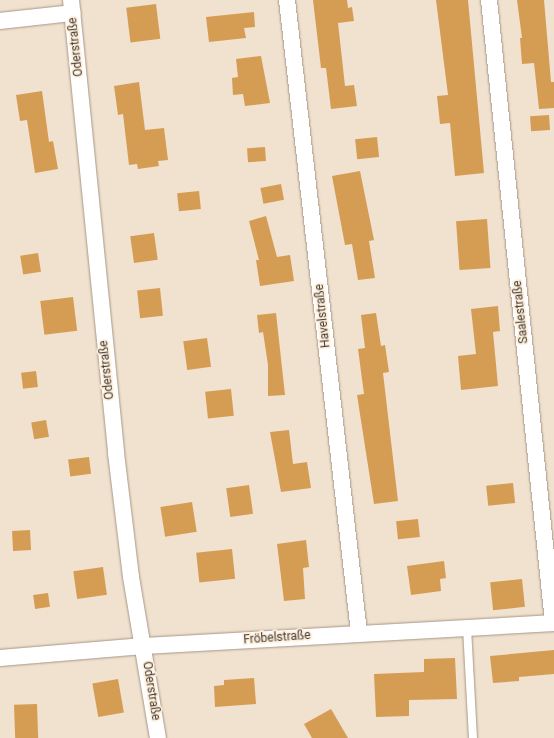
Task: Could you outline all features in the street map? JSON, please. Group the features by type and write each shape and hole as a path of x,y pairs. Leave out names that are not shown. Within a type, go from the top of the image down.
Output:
{"street":[{"name":"Havelstraße","path":"287,0 359,633"},
{"name":"Saalestraße","path":"490,0 553,623"},
{"path":"0,21 72,7"},
{"name":"Oderstraße","path":"72,7 116,452 131,576 144,646 158,738"},
{"name":"Fröbelstraße","path":"0,658 144,646 553,623"}],"lane":[{"path":"467,628 473,738"}],"building":[{"path":"313,0 347,0 348,8 352,7 354,21 338,23 345,86 354,85 357,106 331,109 326,68 321,68"},
{"path":"436,0 468,0 484,173 455,176 450,123 440,124 437,96 448,95"},
{"path":"517,0 544,0 551,82 554,82 554,108 539,109 534,63 522,64 520,38 522,38"},
{"path":"156,4 160,39 130,42 126,8"},
{"path":"254,12 255,27 244,28 246,38 209,42 206,17"},
{"path":"261,56 270,103 245,106 243,94 233,95 232,78 238,77 236,59"},
{"path":"139,82 145,130 164,128 168,160 158,161 159,166 138,169 137,164 129,165 123,114 118,115 114,86"},
{"path":"42,91 49,142 53,141 58,169 35,173 27,120 20,121 16,95"},
{"path":"549,115 550,130 531,131 530,116"},
{"path":"377,137 379,157 357,159 355,139"},
{"path":"265,147 266,161 248,162 247,148"},
{"path":"360,171 374,240 369,241 375,278 358,280 352,244 345,245 332,176"},
{"path":"281,184 284,200 263,204 260,188"},
{"path":"199,191 201,209 179,211 177,193"},
{"path":"266,216 277,257 290,255 294,281 260,286 256,260 259,260 249,221"},
{"path":"487,219 490,268 459,270 456,221"},
{"path":"154,233 158,260 134,263 130,236"},
{"path":"38,253 41,272 23,275 20,256"},
{"path":"160,288 163,316 140,318 137,290"},
{"path":"73,297 77,331 44,335 40,301"},
{"path":"498,306 500,331 493,332 498,386 461,390 458,356 476,354 471,309"},
{"path":"276,313 285,395 268,396 268,365 263,332 259,333 257,315"},
{"path":"376,313 381,346 385,345 389,372 383,373 398,501 374,504 357,395 364,394 358,349 365,348 361,315"},
{"path":"207,338 211,367 187,370 183,341"},
{"path":"36,371 38,387 23,389 21,373"},
{"path":"231,389 234,416 208,419 205,392"},
{"path":"46,420 49,437 34,439 31,423"},
{"path":"289,430 293,464 307,462 311,488 281,492 270,432"},
{"path":"89,457 91,474 70,476 68,460"},
{"path":"513,483 515,503 488,506 486,486"},
{"path":"249,485 253,514 230,517 226,488"},
{"path":"192,502 197,532 165,537 160,507"},
{"path":"418,519 420,537 398,539 396,521"},
{"path":"30,530 31,550 13,551 12,531"},
{"path":"306,540 309,567 303,568 305,599 284,601 277,544"},
{"path":"232,549 235,579 199,583 196,553"},
{"path":"444,561 446,578 440,579 441,591 411,595 407,566"},
{"path":"103,567 107,595 77,599 73,571"},
{"path":"522,579 525,607 493,610 490,582"},
{"path":"48,593 50,607 35,609 33,595"},
{"path":"554,650 554,674 519,677 519,681 493,683 490,656"},
{"path":"455,658 457,699 409,700 409,716 376,717 374,674 424,672 424,659"},
{"path":"254,678 256,704 215,707 214,686 224,685 224,680"},
{"path":"118,679 124,712 98,717 92,684"},
{"path":"37,704 38,738 15,738 14,705"},
{"path":"331,709 348,738 312,738 304,724"}]}
